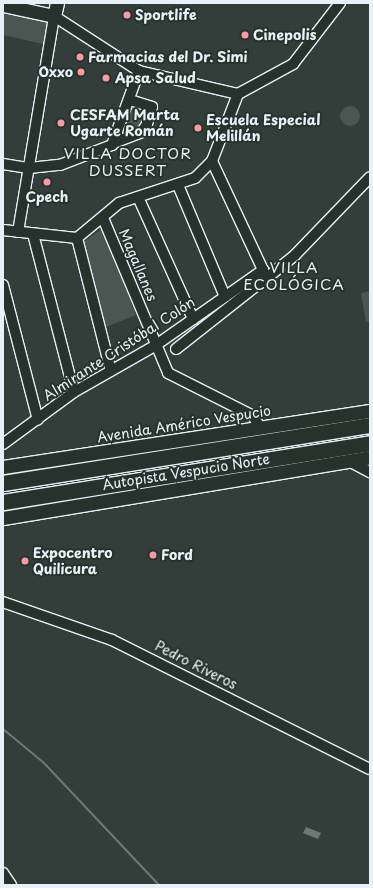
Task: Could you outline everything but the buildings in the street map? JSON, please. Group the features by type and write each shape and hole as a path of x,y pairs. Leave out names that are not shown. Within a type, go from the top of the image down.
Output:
{"highway":[{"name":"Autopista Vespucio Norte","path":"3,484 370,425"},
{"name":"Autopista Vespucio Norte","path":"3,502 370,443"}],"main road":[{"path":"3,5 54,16 57,3"},
{"name":"Avenida Américo Vespucio","path":"3,467 261,429 370,411"},
{"path":"3,518 370,457"}],"street":[{"path":"18,232 54,16 140,71 238,94 288,68 340,3"},
{"path":"116,142 140,71"},
{"path":"3,230 77,238 103,218 119,203 178,185 201,174 212,161 238,94"},
{"path":"3,164 29,168 79,160 116,142 142,132 147,124 152,107 130,100"},
{"name":"Almirante Cristóbal Colón","path":"212,161 263,270 254,282"},
{"name":"Almirante Cristóbal Colón","path":"3,444 38,420 74,392 156,345 193,318 225,297 254,282 299,251 370,177"},
{"path":"178,185 225,297"},
{"path":"138,197 193,318"},
{"name":"Magallanes","path":"103,218 168,373 253,416 261,429"},
{"path":"33,234 74,392"},
{"path":"77,238 111,371"},
{"path":"176,349 254,282"},
{"path":"3,285 38,420"},
{"path":"349,461 370,469"},
{"name":"Pedro Riveros","path":"3,602 118,642 370,769"},
{"path":"3,873 11,885"}],"shaded area":[{"path":"3,11 48,20 43,44 3,35"},
{"path":"132,104 149,109 142,128 121,137"},
{"path":"350,106 357,109 360,116 357,123 350,126 343,123 340,116 343,109"},
{"path":"102,229 136,315 104,328 80,244"},
{"path":"370,291 370,321 366,322 361,293"},
{"path":"306,827 321,833 318,839 303,833"}],"waterway":[{"path":"3,729 44,763 159,885"}],"place":[{"name":"Sportlife","path":"127,15"},
{"name":"Cinepolis","path":"245,35"},
{"name":"Farmacias del Dr. Simi","path":"80,57"},
{"name":"Oxxo","path":"81,72"},
{"name":"Apsa Salud","path":"106,78"},
{"name":"CESFAM Marta Ugarte Román","path":"61,123"},
{"name":"Escuela Especial Melillán","path":"198,128"},
{"name":"Cpech","path":"47,182"},
{"name":"Ford","path":"153,555"},
{"name":"Expocentro Quilicura","path":"25,561"}],"district":[{"name":"VILLA DOCTOR DUSSERT","path":"128,160"},
{"name":"VILLA ECOLÓGICA","path":"294,274"}]}
